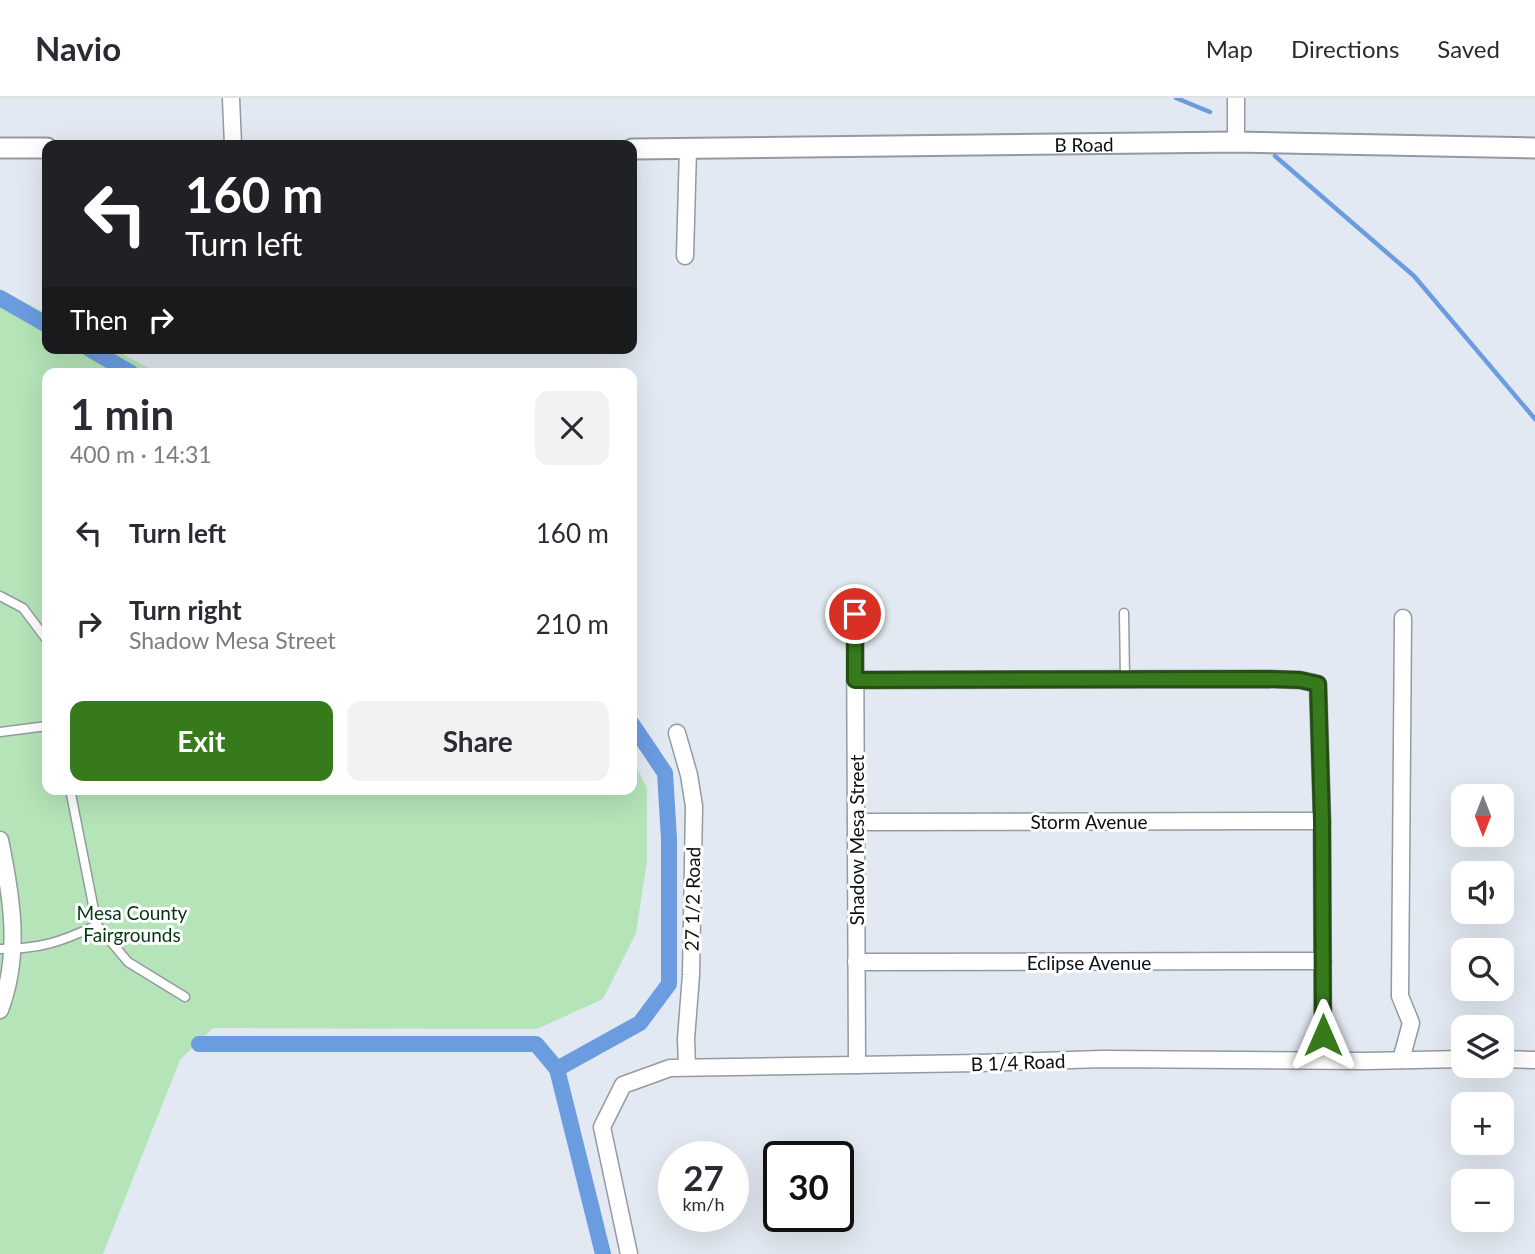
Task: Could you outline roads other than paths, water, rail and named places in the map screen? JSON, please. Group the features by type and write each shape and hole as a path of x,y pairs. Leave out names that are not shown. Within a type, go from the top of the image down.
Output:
{"street":[{"path":"231,98 233,140"},
{"path":"1236,98 1236,142"},
{"name":"B Road","path":"637,149 1236,142 1535,148"},
{"path":"0,148 42,148"},
{"path":"685,256 688,149"},
{"name":"Shadow Mesa Street","path":"855,614 856,1065"},
{"path":"1401,1060 1411,1023 1399,996 1403,618"},
{"path":"855,680 1268,679 1300,680 1318,684 1322,821 1323,1060"},
{"name":"27 1/2 Road","path":"677,733 690,775 694,806 687,1066"},
{"name":"Storm Avenue","path":"856,822 1322,821"},
{"path":"0,840 12,894 7,949 10,977 0,1010"},
{"name":"Eclipse Avenue","path":"856,962 1322,961"},
{"name":"B 1/4 Road","path":"629,1254 602,1127 623,1085 670,1068 1102,1059 1451,1059"},
{"path":"1514,1059 1535,1060"}],"lane":[{"path":"0,596 23,608 42,633"},
{"path":"1124,613 1125,679"},
{"path":"0,732 42,727"},
{"path":"71,795 97,925 128,962 185,997"},
{"path":"7,949 60,943 97,925"}],"waterway":[{"path":"1176,98 1210,112"},
{"path":"1275,156 1414,276 1535,419"},
{"path":"0,298 42,322"},
{"path":"98,354 122,368"},
{"path":"557,1069 640,1023 669,984 669,839 665,773 637,731"},
{"path":"199,1044 536,1044 557,1069 603,1254"}],"park label":[{"name":"Mesa County Fairgrounds","path":"132,923"}]}
